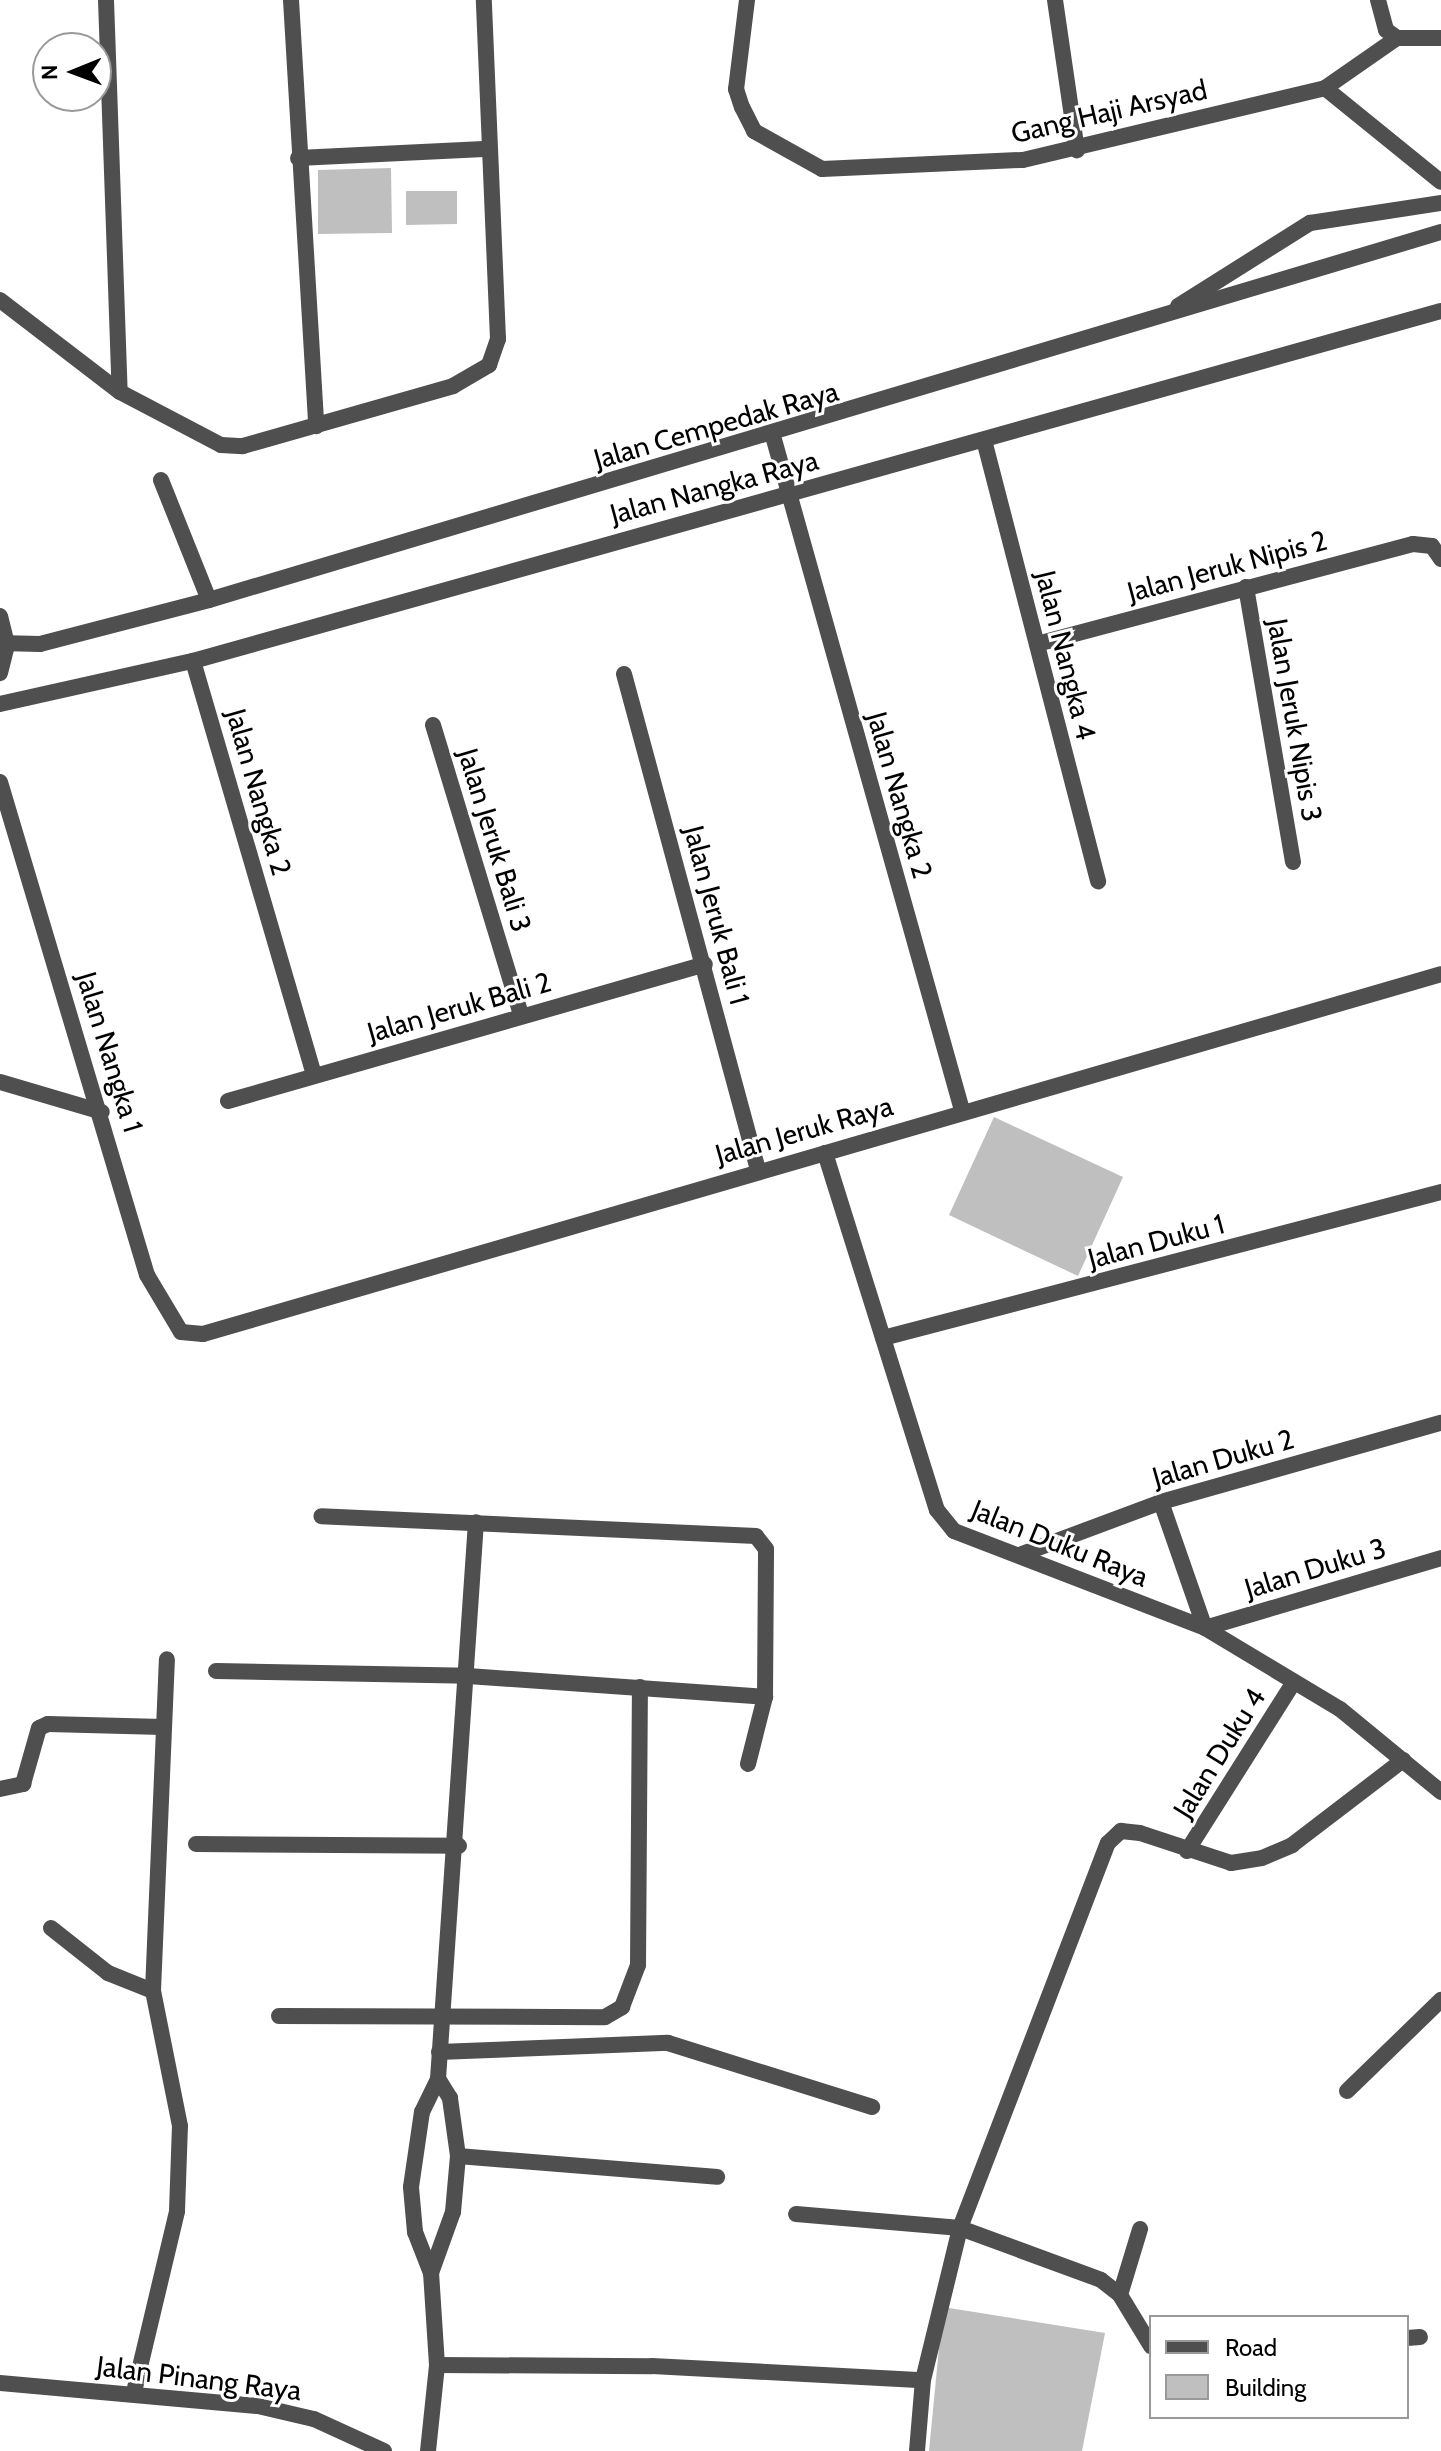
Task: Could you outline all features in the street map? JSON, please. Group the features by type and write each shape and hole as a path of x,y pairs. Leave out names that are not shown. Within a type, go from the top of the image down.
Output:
{"street":[{"path":"106,0 120,392"},
{"path":"291,0 316,426"},
{"path":"0,300 120,392 221,445 316,426 453,386 495,355 484,149 484,0"},
{"name":"Gang Haji Arsyad","path":"747,0 736,89 742,107 754,131 792,156 822,169 862,171 1077,150 1325,88"},
{"path":"1055,0 1077,150"},
{"path":"1378,0 1386,30 1397,38"},
{"path":"1441,38 1397,38 1325,88 1441,182"},
{"path":"298,158 484,149"},
{"path":"1160,318 1310,223 1441,203"},
{"name":"Jalan Cempedak Raya","path":"4,644 98,631 209,600 773,436 1441,232"},
{"name":"Jalan Nangka Raya","path":"0,704 193,661 1441,311"},
{"name":"Jalan Nangka 2","path":"773,436 962,1110"},
{"name":"Jalan Nangka 4","path":"984,440 1098,882"},
{"path":"161,480 209,600"},
{"name":"Jalan Jeruk Nipis 2","path":"1037,644 1246,587 1436,552"},
{"name":"Jalan Jeruk Nipis 3","path":"1246,587 1293,862"},
{"path":"0,616 4,644 0,673"},
{"name":"Jalan Nangka 2","path":"193,661 314,1075"},
{"name":"Jalan Jeruk Bali 1","path":"624,674 705,964 758,1170"},
{"name":"Jalan Jeruk Bali 3","path":"433,725 521,1015"},
{"name":"Jalan Nangka 1","path":"0,782 102,1112 147,1275 181,1332"},
{"name":"Jalan Jeruk Bali 2","path":"228,1101 705,964"},
{"name":"Jalan Jeruk Raya","path":"181,1332 203,1334 825,1153 962,1110 1441,974"},
{"path":"0,1082 102,1112"},
{"name":"Jalan Duku Raya","path":"825,1153 937,1510 954,1531 1022,1554 1205,1628 1294,1682 1403,1760 1441,1792"},
{"name":"Jalan Duku 1","path":"883,1338 1441,1192"},
{"name":"Jalan Duku 2","path":"1022,1554 1161,1502 1441,1423"},
{"path":"1161,1502 1205,1628"},
{"path":"321,1516 756,1536 766,1549 765,1697 748,1764"},
{"path":"428,2451 437,2365 431,2273 415,2232 411,2187 422,2112 438,2079 459,1846 476,1522"},
{"name":"Jalan Duku 3","path":"1205,1628 1441,1558"},
{"path":"134,2392 177,2211 180,2126 153,1991 167,1659"},
{"path":"216,1671 468,1676 765,1697"},
{"name":"Jalan Duku 4","path":"1187,1851 1294,1682"},
{"path":"279,2016 605,2017 634,1989 640,1687"},
{"path":"0,1789 23,1784 39,1728 48,1724 163,1727"},
{"name":"Jalan Duku 4","path":"960,2228 1056,1965 1108,1843 1121,1831 1231,1863 1262,1858 1292,1845 1403,1760"},
{"path":"196,1844 459,1846"},
{"path":"51,1928 108,1973 153,1991"},
{"path":"1347,2091 1441,2000"},
{"path":"439,2052 659,2042 760,2066 872,2107"},
{"path":"431,2273 453,2212 458,2156 450,2098 438,2079"},
{"path":"458,2156 717,2177"},
{"path":"796,2214 960,2228 1101,2280 1120,2295 1149,2343"},
{"path":"917,2451 923,2380 960,2228"},
{"path":"1120,2295 1140,2229"},
{"path":"437,2365 652,2366 923,2380"},
{"name":"Jalan Pinang Raya","path":"0,2383 134,2392 272,2409 384,2451"}],"building":[{"path":"391,168 392,233 318,234 318,170"},
{"path":"406,191 457,191 457,224 406,225"},
{"path":"994,1117 1123,1177 1078,1276 949,1215"},
{"path":"943,2307 1105,2333 1082,2451 929,2451"}]}
